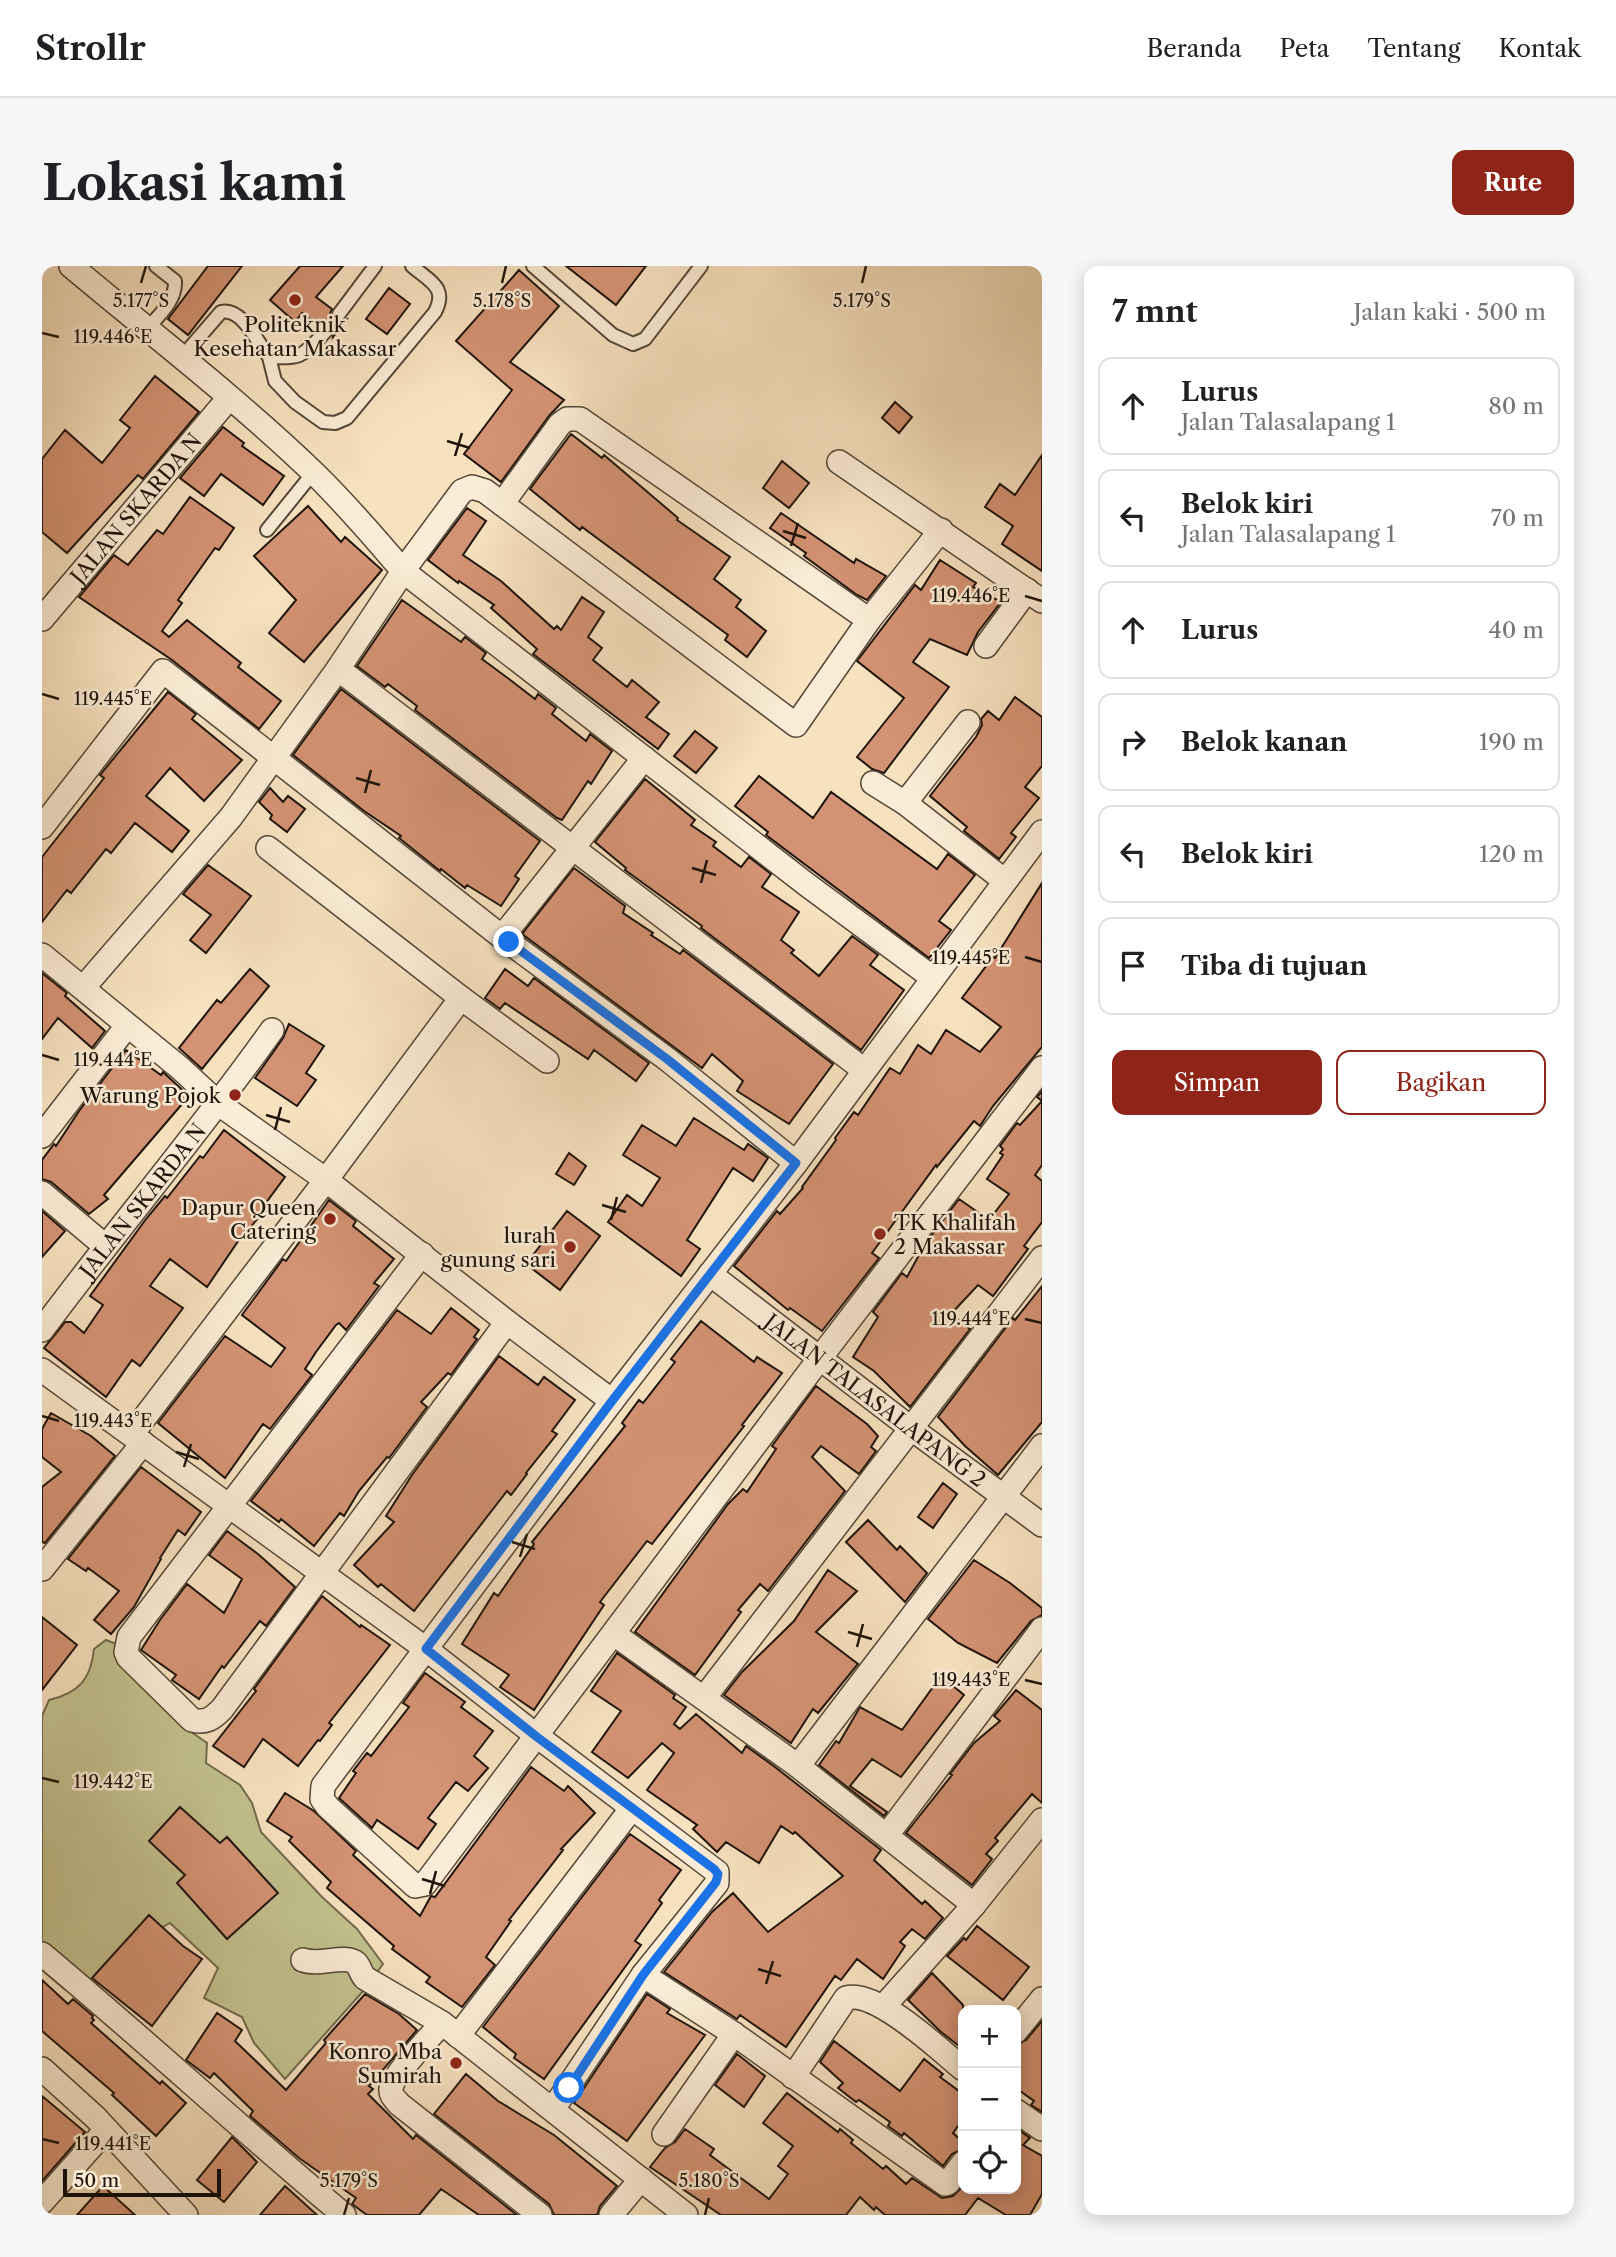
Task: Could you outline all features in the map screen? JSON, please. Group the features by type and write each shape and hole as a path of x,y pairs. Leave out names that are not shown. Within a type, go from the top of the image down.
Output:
{"street":[{"path":"71,266 182,357 313,473 404,571 933,978"},
{"name":"JALAN SKARDA N","path":"42,620 229,398"},
{"path":"502,504 560,424 567,419 580,419 869,620"},
{"path":"839,462 1034,595 986,646"},
{"path":"83,988 231,817 462,491 472,487 479,488 502,504 796,725 869,620 941,530"},
{"path":"338,668 864,1070"},
{"path":"42,827 163,671 502,937 667,1059 796,1163"},
{"path":"905,803 968,722"},
{"path":"502,937 644,758"},
{"path":"873,783 905,803 1005,881"},
{"path":"1042,832 796,1163 612,1401 323,1786 322,1795 328,1807 415,1885 425,1884 820,1358 1042,1068"},
{"path":"268,848 461,998 547,1060"},
{"path":"43,957 180,1068 219,1104 326,1180 612,1401"},
{"path":"42,1569 461,998"},
{"path":"42,1136 127,1026"},
{"name":"JALAN SKARDA N","path":"42,1330 105,1246 219,1104 272,1030"},
{"path":"42,1193 105,1246"},
{"path":"422,1254 127,1642 128,1657 192,1720 205,1721 222,1709 507,1322"},
{"path":"704,1699 1042,1258"},
{"name":"JALAN TALASALAPANG 2","path":"710,1274 1042,1525"},
{"path":"42,1370 426,1649 718,1874 716,1882 643,1975 553,2109"},
{"path":"798,1766 1042,1446"},
{"path":"887,1835 1042,1629"},
{"path":"614,1634 798,1766 974,1905"},
{"path":"540,2215 399,2104 392,2096 391,2090 401,2071 450,2030 632,1808"},
{"path":"884,2006 974,1905 1042,1819"},
{"path":"42,1954 344,2215"},
{"path":"303,1960 310,1963 352,1961 358,1965 365,1978 450,2030 686,2215"},
{"path":"643,1975 734,2034 944,2184 948,2183 958,2170"},
{"path":"793,2077 846,1998 851,1996 884,2006 962,2068"},
{"path":"1021,2025 1042,1999"},
{"path":"664,2134 734,2034"},
{"path":"42,2069 106,2130 186,2215"},
{"path":"1021,2114 1042,2129"},
{"path":"42,2202 106,2130"},
{"path":"611,2215 641,2179"}],"lane":[{"path":"147,330 170,303 175,292 175,281 156,266"},
{"path":"339,314 375,266"},
{"path":"182,357 221,312 228,310 239,315 268,357 275,381 295,402 323,422 335,423 347,418 435,312 441,301 438,288 412,266"},
{"path":"533,266 613,335 633,344 645,339 701,266"},
{"path":"268,357 295,358 305,354 326,331"},
{"path":"267,530 313,473"}],"shaded area":[{"path":"106,1640 119,1645 187,1729 207,1743 206,1763 240,1785 252,1803 261,1832 322,1897 357,1929 383,1964 364,1990 285,2079 254,2043 242,2017 204,1998 218,1968 170,1923 135,1943 86,1997 66,1990 42,1970 42,1716 49,1700 76,1689 82,1683 90,1669 94,1649"}],"building":[{"path":"208,266 242,266 188,335 168,319"},
{"path":"300,266 343,266 316,297 332,309 330,314 333,321 339,323 346,320 333,337 334,329 331,324 324,323 319,326 302,313 295,322 270,300"},
{"path":"566,266 646,266 616,305"},
{"path":"519,270 559,306 510,362 564,400 549,416 501,482 464,454 512,390 456,341"},
{"path":"389,288 410,304 387,334 366,319"},
{"path":"155,376 199,412 143,479 138,475 67,553 42,532 42,459 65,430 102,463 130,428 120,420"},
{"path":"895,402 912,417 899,433 882,418"},
{"path":"223,427 244,443 242,446 284,476 263,505 221,474 204,496 180,478"},
{"path":"571,434 602,458 604,455 678,518 677,520 730,557 714,579 741,600 736,607 766,631 747,657 725,640 728,635 582,527 580,530 530,489"},
{"path":"1042,455 1042,571 1002,544 1013,526 985,507 1000,484 1015,495"},
{"path":"782,461 809,483 789,508 763,488"},
{"path":"190,497 234,528 219,550 215,548 178,600 182,603 162,631 169,637 187,620 241,663 238,667 281,701 259,729 172,660 79,597 114,555 128,565 157,530 163,534"},
{"path":"308,506 341,542 345,537 382,570 304,662 269,633 296,600 254,556"},
{"path":"467,508 486,521 463,555 501,581 554,629 557,626 561,630 582,597 604,612 588,637 602,648 593,660 627,687 632,680 659,702 646,717 669,734 658,749 533,654 537,649 491,608 494,605 459,581 458,583 428,560"},
{"path":"781,513 854,563 856,559 886,576 867,600 857,595 804,556 806,553 770,528"},
{"path":"940,560 976,583 973,587 1001,602 978,632 967,655 930,639 913,662 949,687 884,773 872,769 857,757 904,698 857,661 915,585 921,590"},
{"path":"402,600 461,642 465,637 486,653 482,659 535,699 538,694 556,708 552,714 586,741 590,734 612,751 591,784 588,781 562,820 415,710 417,706 388,684 385,687 357,666"},
{"path":"341,689 540,841 515,876 519,879 501,906 467,885 465,888 441,869 440,871 399,838 401,836 364,811 293,755"},
{"path":"168,692 196,714 192,719 242,760 204,801 170,768 146,796 189,831 172,852 135,823 111,853 106,849 71,893 67,890 42,922 42,857 104,778 100,775"},
{"path":"1015,697 1042,717 1042,766 1025,787 1039,798 1011,833 1016,837 999,859 964,831 967,827 930,796 976,737 982,725 981,719 988,711 999,720"},
{"path":"695,731 717,748 696,773 674,756"},
{"path":"759,776 813,818 831,792 937,869 948,854 975,875 939,921 951,930 929,958 766,835 768,832 735,806"},
{"path":"645,779 695,820 691,825 716,842 713,846 741,867 749,857 771,874 762,887 799,912 781,940 794,950 791,953 819,976 852,936 878,955 870,965 904,990 861,1050 701,928 702,926 625,870 626,868 595,842"},
{"path":"270,788 283,802 288,796 305,809 287,832 270,819 272,815 259,802"},
{"path":"208,865 251,896 206,953 190,940 211,915 183,894"},
{"path":"574,868 625,906 623,913 653,933 651,935 680,954 683,950 833,1064 789,1124 737,1091 743,1081 712,1054 702,1068 522,934"},
{"path":"1042,883 1042,1047 993,1106 980,1126 974,1121 937,1167 936,1165 872,1253 879,1258 822,1331 790,1308 788,1310 734,1266 777,1211 780,1214 803,1188 835,1138 854,1112 858,1115 890,1068 900,1074 918,1045 931,1054 946,1030 980,1052 1001,1027 962,998 993,957 995,958"},
{"path":"250,969 269,986 202,1069 179,1048 217,1000 221,1003"},
{"path":"505,969 528,986 534,978 649,1063 636,1081 594,1050 588,1059 505,1003 500,1009 485,998"},
{"path":"42,973 67,993 65,996 105,1031 92,1048 58,1018 42,1039"},
{"path":"289,1024 324,1046 306,1073 316,1080 297,1106 255,1078 283,1038"},
{"path":"126,1050 161,1075 163,1072 189,1096 104,1195 108,1199 89,1214 51,1182 42,1179 42,1160 54,1144 56,1146"},
{"path":"1042,1101 1042,1165 1035,1175 1042,1181 1042,1222 1024,1246 1028,1249 993,1296 978,1285 951,1314 970,1329 910,1407 874,1371 853,1357 878,1317 873,1312 902,1273 907,1277 925,1244 959,1199 989,1220 1009,1194 987,1179 1003,1155 1000,1153 1003,1149 1000,1146 1017,1123 1020,1125"},
{"path":"694,1118 744,1150 748,1144 768,1158 753,1181 733,1168 687,1240 700,1249 681,1276 608,1222 627,1195 642,1206 660,1178 623,1155 642,1125 676,1146"},
{"path":"224,1130 285,1177 207,1287 170,1259 150,1286 183,1308 140,1366 132,1360 106,1397 44,1348 65,1322 71,1322 84,1333 103,1305 90,1296 146,1219 165,1196 167,1198 200,1156 203,1158"},
{"path":"569,1153 586,1166 574,1185 556,1174"},
{"path":"329,1200 356,1221 353,1226 394,1259 374,1283 379,1286 346,1330 339,1323 336,1325 316,1352 305,1369 312,1375 270,1429 263,1424 225,1478 158,1423 225,1336 271,1367 285,1348 242,1315 283,1259 286,1261"},
{"path":"42,1211 65,1231 42,1257"},
{"path":"567,1211 600,1236 560,1290 526,1264"},
{"path":"1042,1286 1042,1422 998,1475 938,1417 1013,1318 1015,1320"},
{"path":"451,1308 479,1330 474,1337 477,1339 451,1375 448,1373 421,1402 427,1407 389,1458 387,1457 359,1491 344,1516 340,1513 314,1546 281,1519 279,1522 251,1501 397,1310 431,1334"},
{"path":"701,1321 754,1362 757,1357 782,1373 652,1544 647,1541 600,1602 604,1605 534,1710 500,1687 509,1675 462,1644 494,1593 498,1596 534,1544 532,1542 625,1426 622,1423 639,1400 643,1403 675,1362 671,1359"},
{"path":"499,1356 538,1385 544,1377 575,1400 552,1431 557,1434 511,1495 507,1491 414,1611 381,1584 378,1587 354,1565 394,1522 386,1516 412,1475"},
{"path":"816,1386 867,1424 878,1436 871,1447 876,1451 859,1474 821,1446 812,1457 845,1491 768,1591 760,1584 738,1610 741,1612 695,1675 635,1632 728,1504 743,1489 747,1492 776,1449 772,1446"},
{"path":"51,1413 91,1436 115,1456 45,1543 42,1542 42,1487 61,1472 42,1457 42,1429"},
{"path":"141,1467 201,1512 185,1535 178,1530 134,1607 111,1634 94,1620 119,1591 88,1568 86,1571 68,1559"},
{"path":"943,1483 957,1494 933,1528 918,1517"},
{"path":"868,1520 897,1550 900,1546 927,1573 905,1602 846,1542"},
{"path":"227,1531 295,1587 266,1626 260,1621 224,1668 222,1666 199,1699 172,1680 176,1675 141,1650 187,1584 224,1613 242,1579 209,1555"},
{"path":"974,1560 1042,1608 1042,1615 1031,1621 997,1663 958,1643 928,1619"},
{"path":"828,1570 857,1591 816,1632 858,1664 818,1713 813,1709 791,1743 724,1695 742,1672 794,1621"},
{"path":"322,1596 360,1627 361,1625 390,1645 329,1723 332,1725 320,1741 318,1740 298,1766 263,1739 244,1767 213,1746 256,1691 254,1689"},
{"path":"42,1617 77,1645 42,1690"},
{"path":"617,1653 675,1695 673,1698 686,1707 674,1724 680,1729 696,1714 742,1753 746,1746 881,1850 874,1860 922,1904 925,1901 943,1918 925,1939 912,1929 900,1942 905,1946 883,1979 857,1959 841,1980 835,1976 786,2047 740,2015 737,2019 664,1972 712,1912 733,1893 768,1932 843,1876 795,1832 793,1834 781,1826 759,1863 726,1842 717,1852 693,1829 697,1825 647,1790 674,1753 662,1743 628,1778 592,1752 621,1711 591,1691"},
{"path":"425,1673 465,1702 461,1707 493,1731 474,1756 488,1768 468,1791 456,1782 428,1818 436,1824 418,1849 377,1820 372,1828 339,1798 356,1773 353,1771 367,1753 371,1756 409,1707 403,1703"},
{"path":"941,1676 964,1695 901,1777 872,1759 850,1786 887,1812 884,1816 819,1765 836,1741 839,1743 860,1707 902,1730"},
{"path":"1016,1690 1042,1710 1042,1803 1032,1794 995,1838 998,1841 986,1854 992,1859 972,1885 906,1833 974,1743 1000,1721 994,1716"},
{"path":"531,1767 564,1791 568,1786 595,1813 561,1849 563,1850 509,1920 511,1921 486,1957 495,1965 462,2007 426,1982 430,1977 392,1949 394,1946 327,1888 331,1882 289,1841 292,1837 267,1821 285,1793 314,1811 356,1851 353,1855 420,1916 431,1896 435,1897"},
{"path":"180,1807 220,1843 227,1837 278,1893 227,1939 177,1883 185,1875 149,1841"},
{"path":"630,1834 681,1870 659,1900 662,1903 635,1941 641,1945 544,2079 514,2058 516,2054 483,2027"},
{"path":"149,1915 183,1946 202,1959 152,2026 92,1978"},
{"path":"977,1926 1029,1967 1003,2000 947,1956 964,1938 966,1940"},
{"path":"932,1973 963,2005 958,2005 958,2045 941,2032 908,2000"},
{"path":"42,1980 68,2004 73,1999 93,2016 91,2023 160,2084 162,2081 186,2103 156,2136 112,2095 114,2093 42,2031"},
{"path":"365,1994 399,2014 417,2030 369,2086 373,2089 368,2094 413,2139 416,2135 517,2215 479,2215 441,2189 419,2215 367,2215 352,2204 356,2198 299,2158 250,2116 253,2111 214,2073 210,2078 186,2060 217,2013 242,2030 235,2041 286,2090 326,2043 324,2040"},
{"path":"647,1994 670,2009 667,2013 705,2035 627,2141 574,2103"},
{"path":"1042,2021 1042,2112 1031,2105 1034,2101 1021,2092 1021,2042"},
{"path":"834,2041 900,2091 924,2059 943,2074 940,2077 958,2090 958,2126 953,2133 958,2138 958,2151 952,2154 943,2166 904,2133 902,2136 888,2126 890,2122 838,2088 843,2083 820,2062"},
{"path":"737,2054 765,2076 744,2107 715,2085"},
{"path":"466,2074 498,2101 554,2135 617,2186 600,2206 597,2215 554,2215 549,2204 434,2114"},
{"path":"787,2093 838,2132 840,2129 853,2140 851,2143 883,2169 886,2166 906,2184 912,2178 942,2198 953,2196 958,2191 958,2194 1021,2194 1021,2132 1030,2138 1023,2145 1042,2156 1042,2194 1030,2215 1006,2215 978,2198 965,2215 885,2215 876,2207 874,2210 860,2197 846,2215 721,2215 650,2167 685,2129 714,2149 710,2155 769,2199 788,2174 778,2166 793,2146 763,2123"},
{"path":"42,2096 85,2132 42,2181"},
{"path":"232,2137 257,2162 224,2202 197,2180"},
{"path":"103,2186 135,2215 77,2215"},
{"path":"285,2186 317,2215 260,2215"}],"place":[{"name":"Politeknik Kesehatan Makassar","path":"295,300"},
{"name":"Warung Pojok","path":"235,1095"},
{"name":"Dapur Queen Catering","path":"330,1219"},
{"name":"TK Khalifah 2 Makassar","path":"880,1234"},
{"name":"lurah gunung sari","path":"570,1247"},
{"name":"Konro Mba Sumirah","path":"456,2063"}],"route":[{"path":"509,942 667,1059 796,1163 612,1401 426,1649 718,1874 716,1882 643,1975 569,2088"}]}
